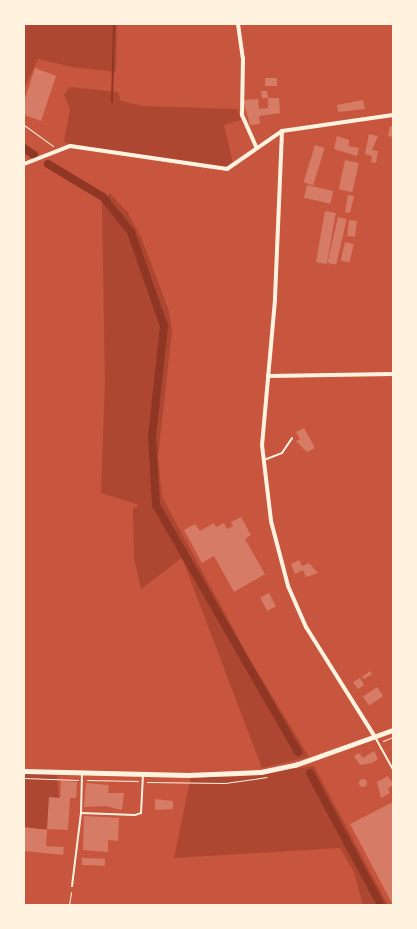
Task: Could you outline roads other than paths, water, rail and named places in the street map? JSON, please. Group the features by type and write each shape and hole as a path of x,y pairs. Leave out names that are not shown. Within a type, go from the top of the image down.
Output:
{"street":[{"path":"238,24 244,58 242,115 256,146"},
{"path":"24,164 49,152 70,146 222,170 227,169 256,146 282,131 393,115"},
{"path":"282,131 275,300 268,376 264,460 271,521 288,586 306,627 375,736"},
{"path":"268,376 393,374"},
{"path":"24,771 232,775 261,772 295,765 393,730"}],"lane":[{"path":"264,460 282,453 292,438"},
{"path":"375,736 393,769"},
{"path":"72,886 81,813 82,772"},
{"path":"81,813 135,815 141,813 143,774"}],"waterway":[{"path":"112,102 114,24"},
{"path":"24,148 34,155"},
{"path":"48,164 103,197 131,232 164,326 152,436 156,505 298,752"},
{"path":"310,773 381,905"}]}
